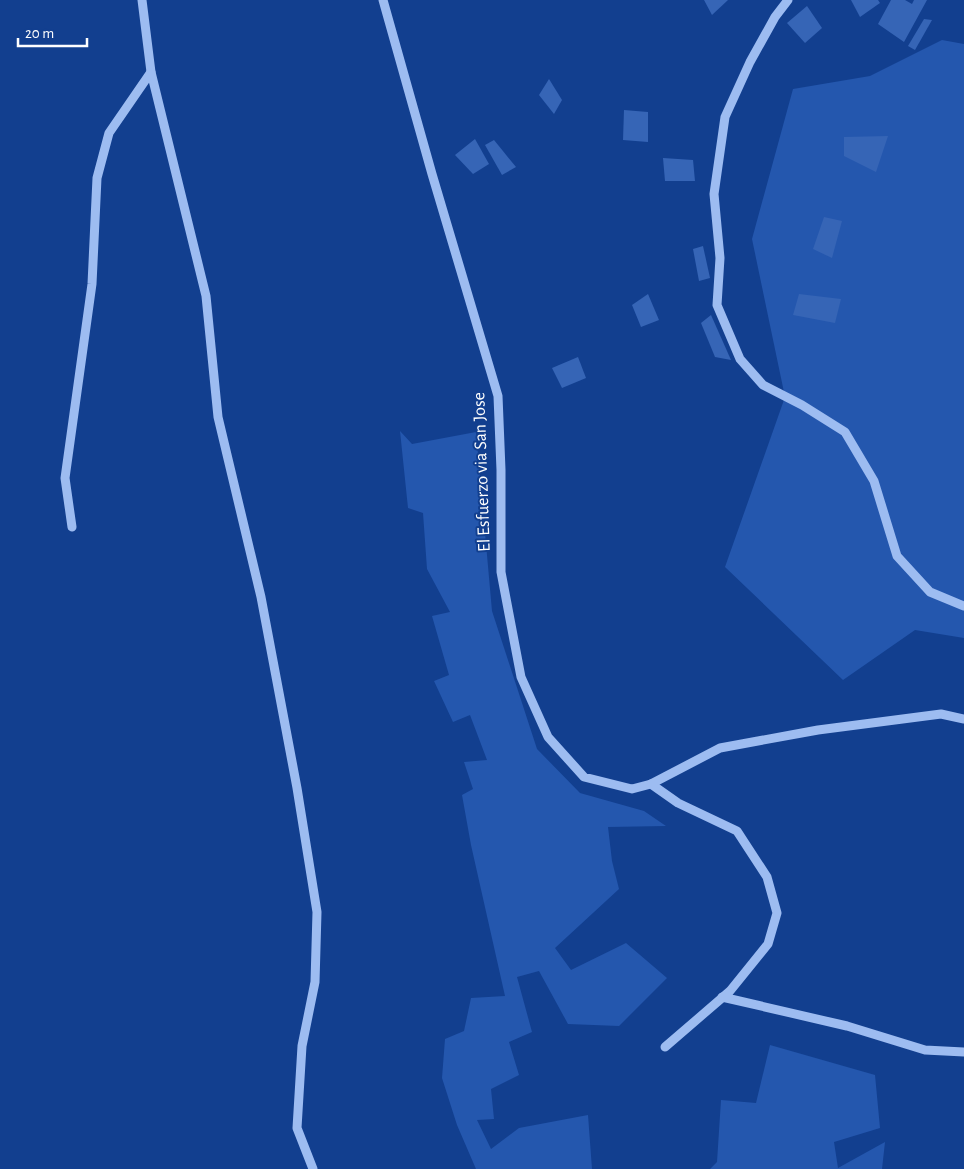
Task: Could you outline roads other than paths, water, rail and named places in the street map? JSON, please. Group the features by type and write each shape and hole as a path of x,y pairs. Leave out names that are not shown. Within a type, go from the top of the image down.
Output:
{"street":[{"path":"142,0 151,72 206,296 218,417 261,597 297,788 317,912 315,982 302,1046 297,1128 314,1169"},
{"name":"El Esfuerzo via San Jose","path":"383,0 498,396 501,470 501,572 521,677 548,737 584,777 632,790 651,784 720,748 818,730 941,714 964,719"},
{"path":"788,0 775,17 750,62 725,117 714,194 720,258 717,305 740,359 762,385 802,405 844,432 874,481 897,556 930,592 964,606"},
{"path":"72,527 65,478 92,284 97,178 109,133 151,72"},
{"path":"651,784 678,803 738,831 767,877 777,913 768,944 730,991 665,1047"},
{"path":"722,996 847,1026 925,1050 964,1052"}]}
